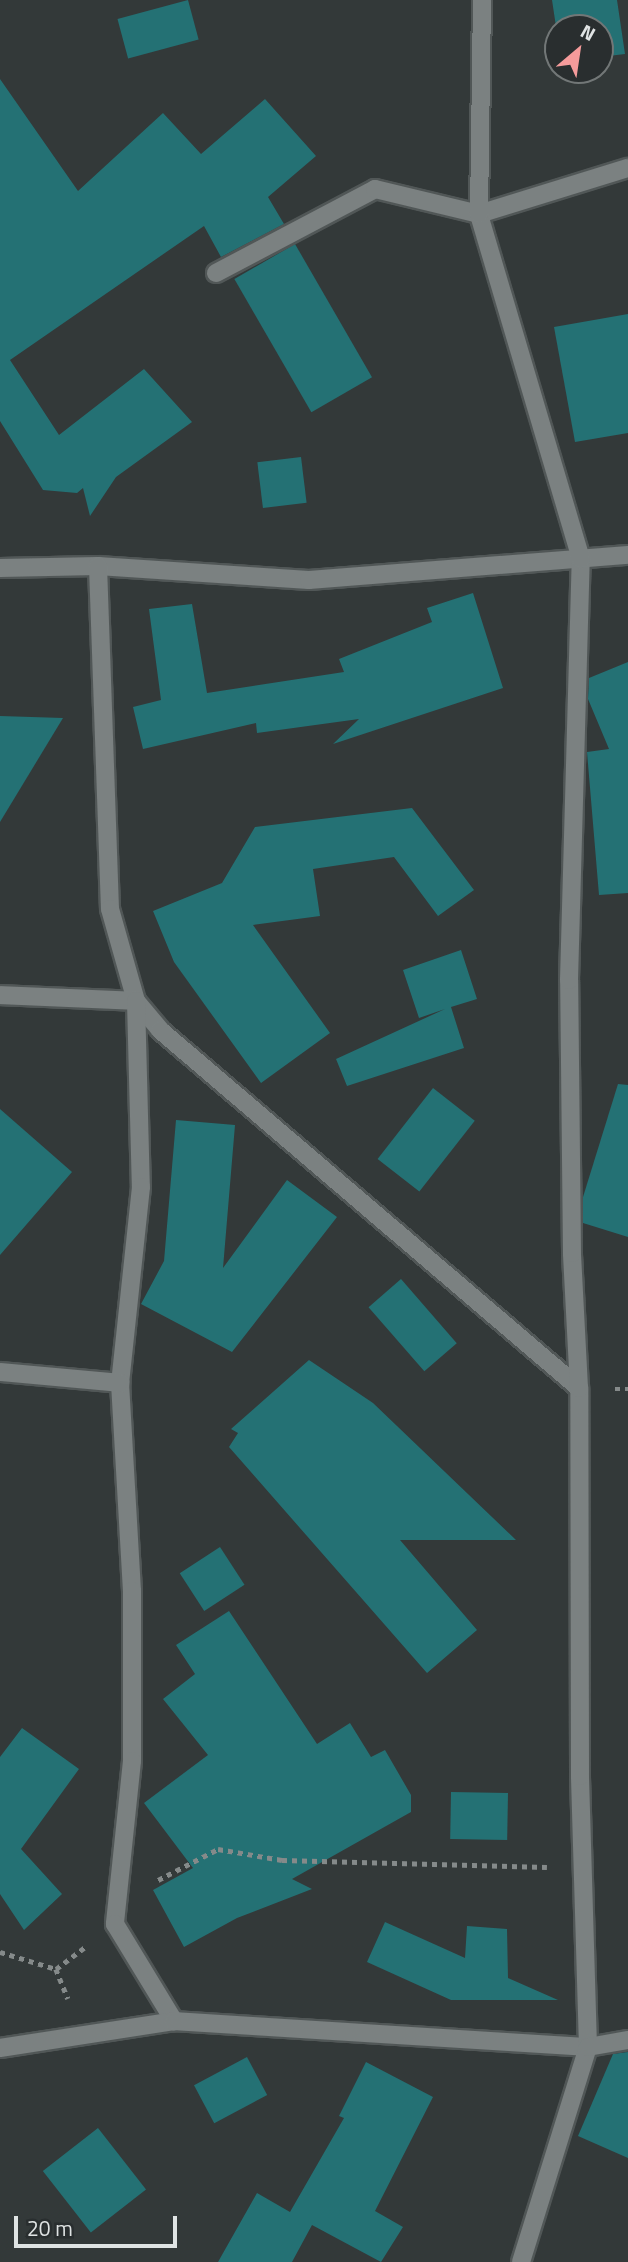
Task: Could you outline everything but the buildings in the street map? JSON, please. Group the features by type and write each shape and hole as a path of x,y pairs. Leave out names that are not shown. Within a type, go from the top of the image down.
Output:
{"street":[{"path":"482,0 479,214 581,559 569,981 572,1253 579,1388 582,1868 588,2047 521,2262"},
{"path":"216,273 375,189 479,214 628,168"},
{"path":"0,568 98,566 309,580 628,555"},
{"path":"98,566 110,909 136,1001 141,1187 120,1383 132,1591 132,1761 115,1924 174,2021"},
{"path":"0,995 136,1001 160,1030 579,1388"},
{"path":"0,1372 120,1383"},
{"path":"0,2048 174,2021 588,2047 628,2040"}],"path":[{"path":"56,1969 115,1924 143,1887 218,1849 282,1860 582,1868"},
{"path":"0,1952 56,1969"},
{"path":"56,1969 72,2008"}]}
